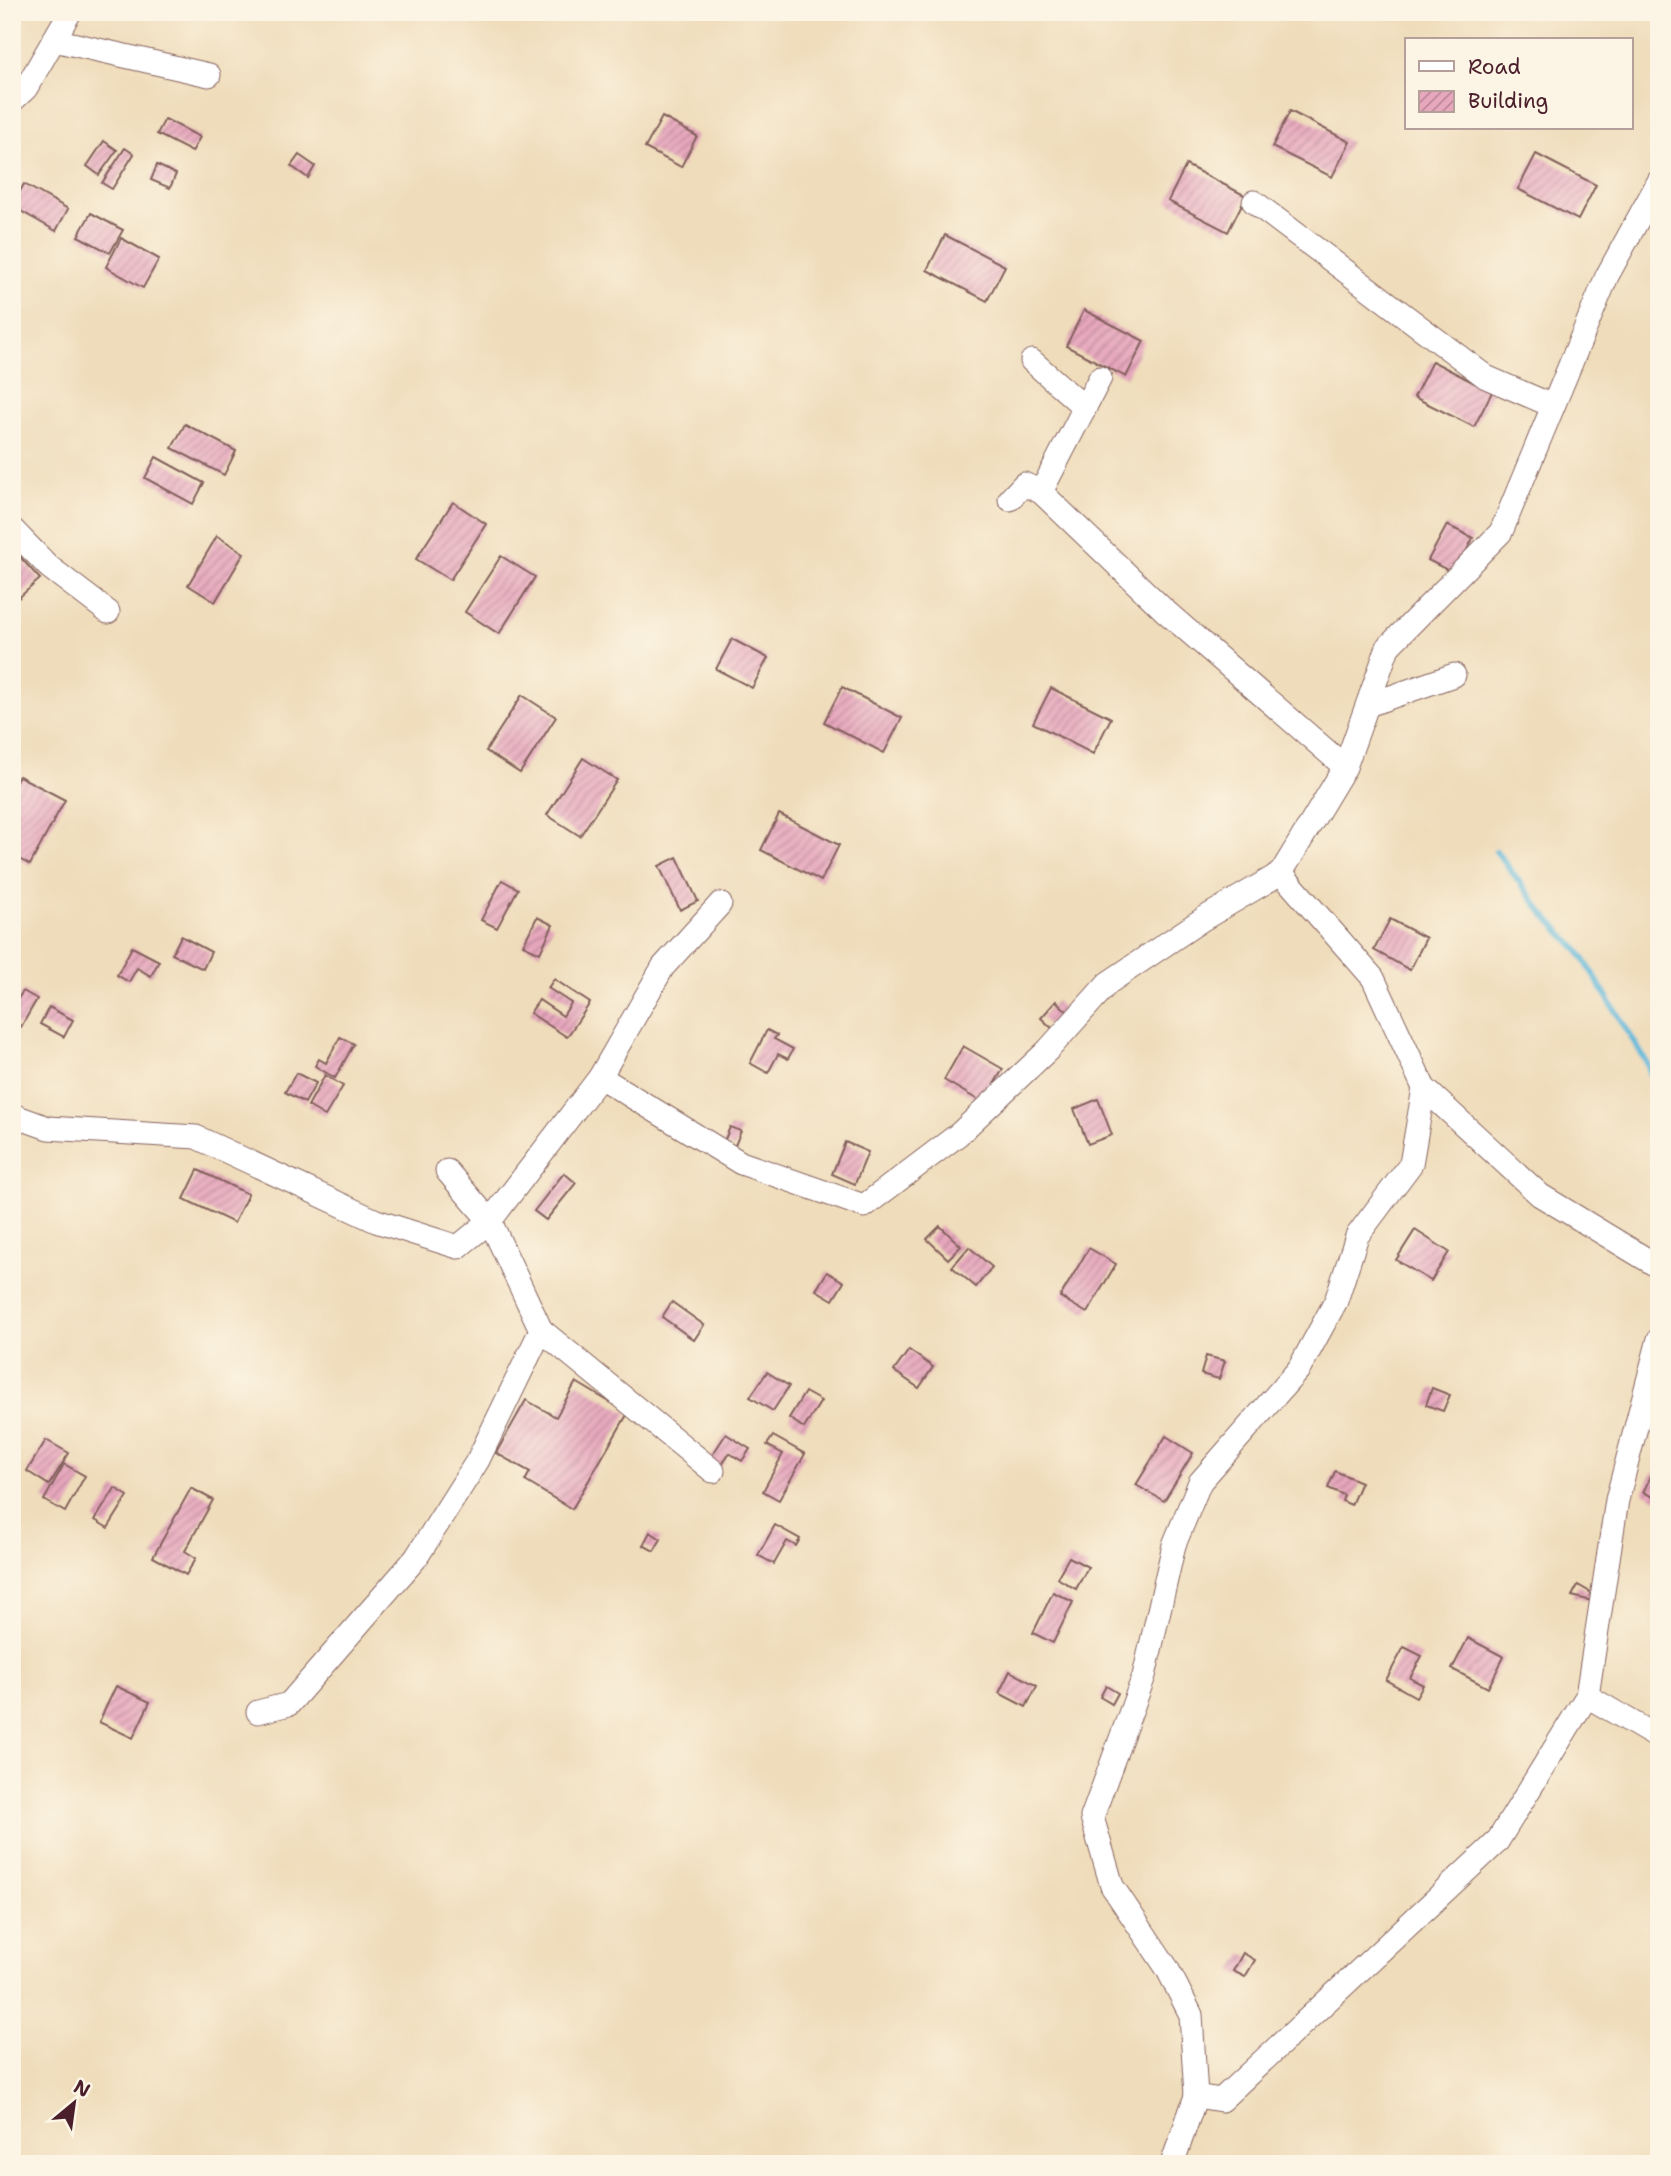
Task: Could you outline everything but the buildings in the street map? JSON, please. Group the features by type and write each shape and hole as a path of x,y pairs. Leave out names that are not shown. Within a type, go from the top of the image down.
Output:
{"street":[{"path":"12,101 26,88 70,12"},
{"path":"54,40 209,75"},
{"path":"600,1077 741,1163 864,1206 959,1134 1048,1050 1108,984 1203,919 1281,873 1345,767 1388,647 1500,532 1607,276 1659,181"},
{"path":"1254,202 1486,377 1553,406"},
{"path":"1032,361 1085,408"},
{"path":"1041,492 1100,378"},
{"path":"1010,499 1024,484 1041,492 1164,610 1345,767"},
{"path":"12,529 49,567 108,612"},
{"path":"1367,705 1454,675"},
{"path":"1281,873 1373,978 1424,1088 1540,1195 1659,1267"},
{"path":"12,1115 48,1128 196,1137 376,1221 458,1247 489,1221 600,1077 663,967 720,904"},
{"path":"1172,2164 1196,2096 1191,2015 1167,1968 1112,1886 1092,1817 1144,1676 1174,1545 1200,1482 1299,1369 1336,1301 1357,1236 1411,1164 1424,1088"},
{"path":"447,1171 489,1221 541,1330 713,1471"},
{"path":"258,1712 289,1704 416,1558 478,1460 541,1330"},
{"path":"1196,2096 1221,2100 1497,1842 1587,1696 1617,1500 1659,1339"},
{"path":"1587,1696 1659,1738"}],"waterway":[{"path":"1496,851 1543,913 1579,951 1647,1063 1659,1097"}]}
